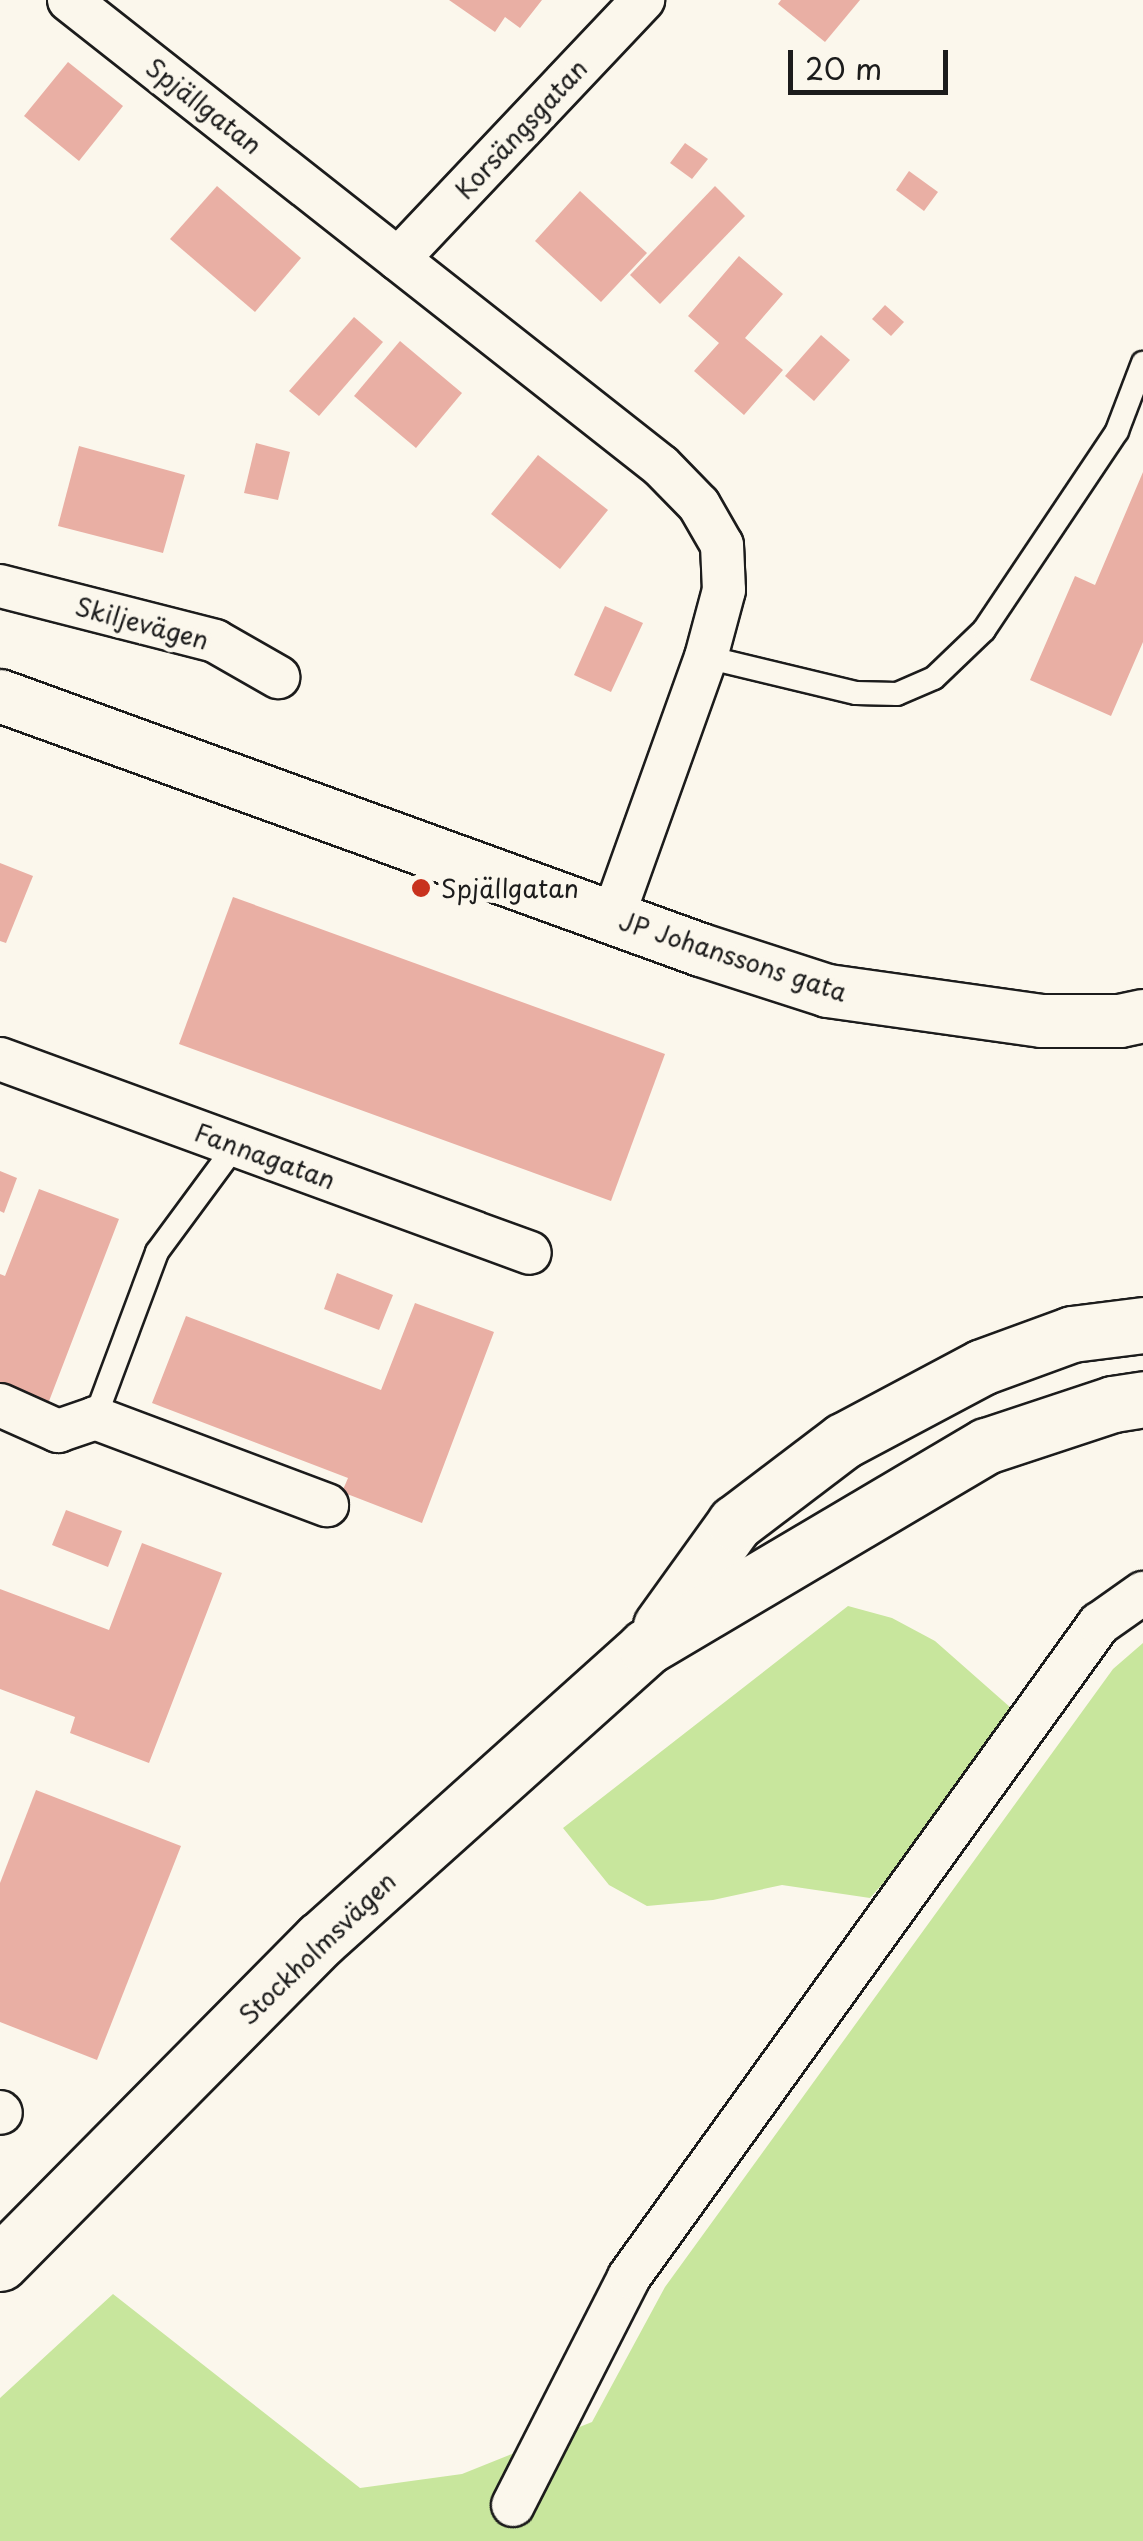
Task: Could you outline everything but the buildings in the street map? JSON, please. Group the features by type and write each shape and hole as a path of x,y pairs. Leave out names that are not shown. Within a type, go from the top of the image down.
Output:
{"main road":[{"name":"Stockholmsvägen","path":"646,1647 735,1524 843,1442 982,1367 1072,1334 1143,1325"},
{"name":"Stockholmsvägen","path":"0,2263 321,1938 646,1647 986,1446 1113,1404 1143,1398"}],"street":[{"name":"Spjällgatan","path":"68,0 661,466 699,505 722,545 724,590 706,657 613,916"},
{"name":"Korsängsgatan","path":"398,258 643,0"},
{"name":"Skiljevägen","path":"0,586 215,641 278,678"},
{"name":"JP Johanssons gata","path":"0,696 828,991 1042,1021 1143,1016"},
{"name":"Fannagatan","path":"0,1059 530,1253"},
{"path":"0,1405 58,1431 95,1418 327,1505"},
{"path":"512,2505 628,2277 1099,1624 1143,1593"}],"lane":[{"path":"706,657 856,693 897,694 934,678 984,630 1061,514 1116,431 1143,363"},
{"path":"95,1418 157,1252 236,1146"}],"green space":[{"path":"848,1606 892,1618 935,1641 1011,1708 912,1851 870,1898 782,1885 713,1900 647,1906 609,1885 563,1828"},
{"path":"1143,1643 1143,2541 0,2541 0,2398 113,2294 360,2488 462,2474 592,2422 665,2287 1113,1669"}],"place":[{"name":"Spjällgatan","path":"421,888"}]}
